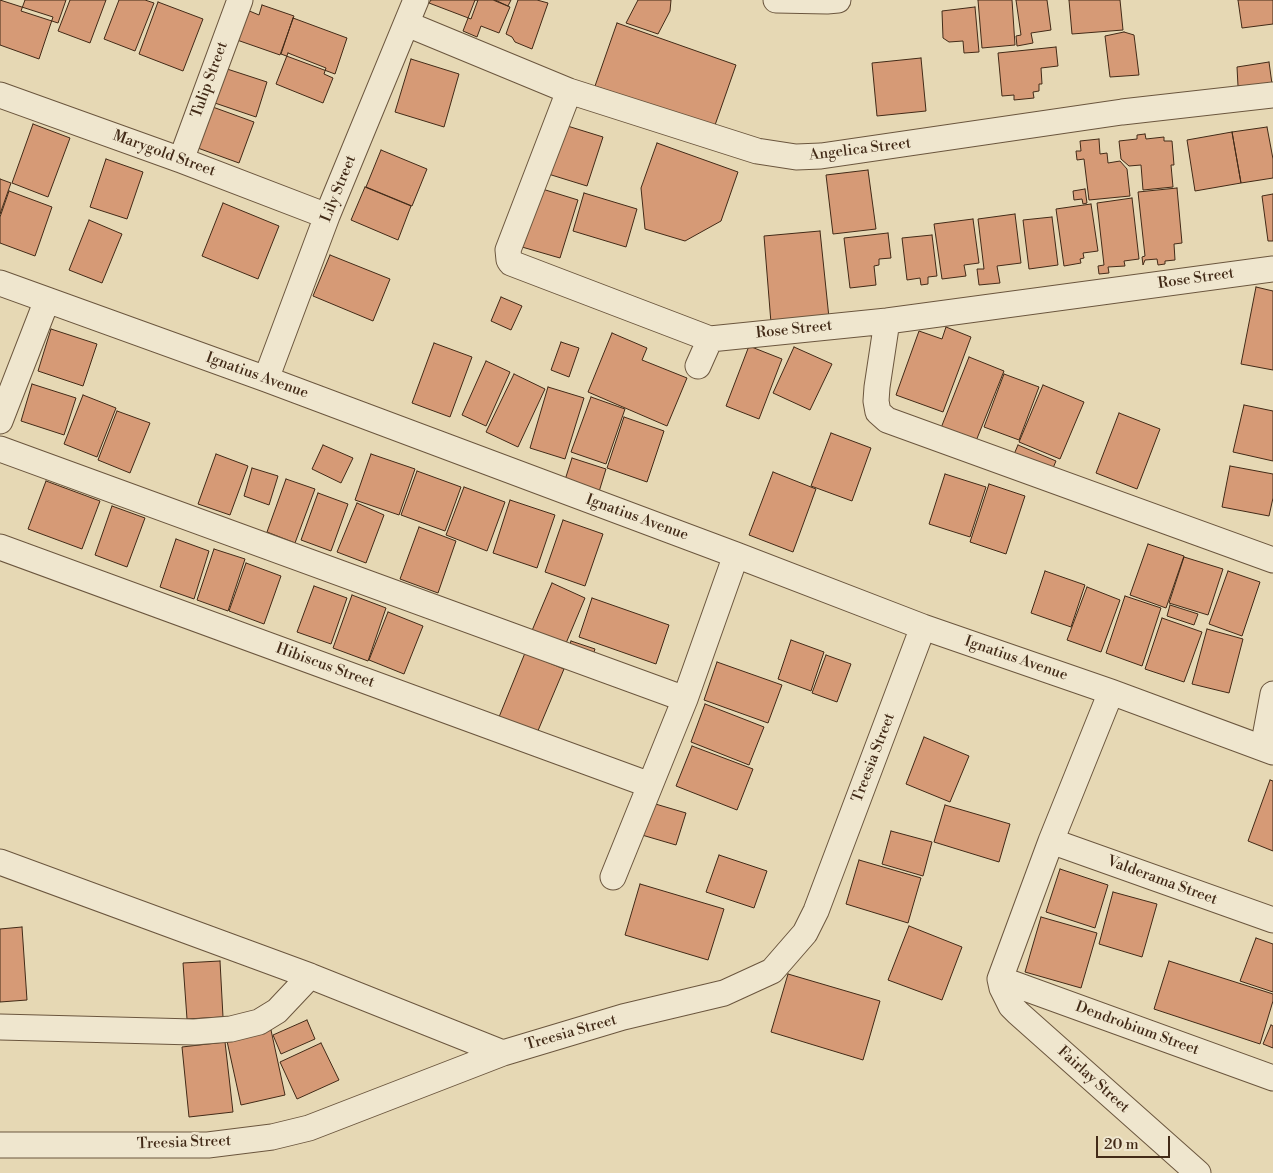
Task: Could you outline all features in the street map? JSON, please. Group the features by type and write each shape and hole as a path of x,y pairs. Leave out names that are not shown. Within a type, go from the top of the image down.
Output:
{"street":[{"name":"Lily Street","path":"266,379 327,216 416,0"},
{"path":"776,0 838,0"},
{"name":"Tulip Street","path":"181,160 236,1"},
{"name":"Angelica Street","path":"407,24 570,90 757,151 796,157 821,156 1122,112 1273,95"},
{"name":"Rose Street","path":"570,90 508,250 508,260 511,263 710,339 887,321 1273,269"},
{"name":"Marygold Street","path":"0,95 181,160 327,216"},
{"name":"Ignatius Avenue","path":"0,283 266,379 923,627 1111,692 1268,750"},
{"path":"0,421 47,300"},
{"path":"887,321 876,387 878,412 887,420 1273,560"},
{"path":"698,366 710,339"},
{"path":"0,449 685,699"},
{"name":"Hibiscus Street","path":"0,547 650,786"},
{"path":"613,877 685,699 736,555"},
{"name":"Treesia Street","path":"0,1145 208,1145 272,1137 309,1128 502,1053 623,1017 724,993 772,971 805,933 816,911 923,627"},
{"path":"1000,979 1050,841 1111,692"},
{"path":"1268,750 1273,694"},
{"name":"Valderama Street","path":"1050,841 1273,920"},
{"path":"0,862 310,976 502,1053"},
{"path":"0,1027 194,1032 231,1029 259,1022 278,1011 310,976"},
{"name":"Dendrobium Street","path":"1000,979 1273,1078"},
{"name":"Fairlay Street","path":"1000,979 1004,995 1018,1013 1198,1173"}],"building":[{"path":"0,0 53,17 39,59 0,45"},
{"path":"25,0 66,0 58,23 21,11"},
{"path":"70,0 106,0 90,43 58,31"},
{"path":"119,0 145,0 154,3 135,51 104,39"},
{"path":"431,0 478,0 471,19 429,3"},
{"path":"475,0 493,0 510,7 499,33 481,26 477,37 463,31"},
{"path":"495,0 511,0 508,6"},
{"path":"518,0 537,0 548,3 532,49 515,42 512,37 506,34"},
{"path":"638,0 671,0 670,11 658,34 626,23"},
{"path":"978,0 1012,0 1015,45 982,48"},
{"path":"1016,0 1047,0 1051,30 1031,33 1033,43 1017,46 1016,36 1021,35"},
{"path":"1069,0 1120,0 1123,30 1072,34"},
{"path":"1238,0 1273,0 1273,24 1242,28"},
{"path":"158,2 203,19 183,71 139,54"},
{"path":"262,5 294,16 280,55 237,40 247,10 259,15"},
{"path":"975,7 979,52 964,53 963,41 949,42 943,38 942,11"},
{"path":"293,18 347,38 335,74 281,54"},
{"path":"617,23 736,65 714,128 595,86"},
{"path":"1124,32 1134,35 1139,75 1110,77 1105,36"},
{"path":"1056,47 1058,66 1041,68 1042,84 1039,84 1039,91 1033,92 1034,98 1014,100 1014,95 1002,96 998,53"},
{"path":"288,53 326,68 324,74 333,78 323,103 276,84"},
{"path":"921,58 926,111 877,116 872,63"},
{"path":"411,59 459,74 444,127 395,112"},
{"path":"1269,62 1272,84 1238,86 1237,67"},
{"path":"221,67 267,82 256,117 209,101"},
{"path":"210,106 254,122 239,163 195,147"},
{"path":"33,124 70,138 48,197 12,183"},
{"path":"561,124 603,137 587,186 545,173"},
{"path":"1267,127 1273,159 1273,178 1241,183 1232,132"},
{"path":"1232,132 1241,183 1195,191 1187,140"},
{"path":"1145,134 1146,139 1164,137 1164,141 1172,141 1174,165 1171,165 1173,187 1143,190 1141,165 1129,166 1121,159 1119,141 1137,139 1137,135"},
{"path":"1099,139 1100,154 1107,153 1108,163 1120,161 1127,169 1130,196 1089,200 1084,159 1077,160 1076,151 1081,151 1080,141"},
{"path":"657,143 738,172 721,221 685,241 645,229 641,188"},
{"path":"381,150 427,169 412,206 366,187"},
{"path":"106,159 143,172 127,219 90,207"},
{"path":"868,170 876,229 833,234 826,175"},
{"path":"0,179 11,183 0,214"},
{"path":"365,187 411,206 398,240 351,220"},
{"path":"539,188 578,200 560,258 522,247"},
{"path":"1177,188 1182,243 1174,244 1175,260 1165,261 1165,264 1158,265 1157,259 1145,260 1143,265 1142,257 1145,256 1138,192"},
{"path":"1085,189 1087,203 1083,204 1082,199 1074,200 1073,191"},
{"path":"9,191 52,207 35,256 0,243 0,217"},
{"path":"584,193 637,209 626,247 573,231"},
{"path":"1273,194 1273,241 1268,241 1262,196"},
{"path":"1132,198 1139,259 1124,261 1125,266 1108,267 1109,273 1099,274 1098,266 1104,265 1097,203"},
{"path":"223,203 279,226 258,279 202,256"},
{"path":"1091,204 1098,251 1083,253 1084,258 1080,259 1081,263 1064,266 1056,209"},
{"path":"1015,214 1021,263 997,266 1000,283 979,285 977,269 984,269 978,219"},
{"path":"1052,217 1058,265 1029,269 1023,220"},
{"path":"973,219 979,263 964,265 966,276 942,279 934,224"},
{"path":"89,220 122,234 102,283 69,270"},
{"path":"820,231 829,318 771,323 764,236"},
{"path":"888,233 891,258 879,259 879,265 874,266 876,285 850,288 844,238"},
{"path":"932,235 937,276 928,277 928,284 921,285 920,278 907,280 902,238"},
{"path":"330,255 390,279 373,321 313,296"},
{"path":"1256,287 1273,291 1273,370 1241,364"},
{"path":"501,297 522,306 511,330 491,321"},
{"path":"946,327 971,337 943,412 896,395 919,331 942,339"},
{"path":"51,329 97,344 83,386 38,371"},
{"path":"612,333 647,348 642,360 687,378 667,426 588,392"},
{"path":"561,342 579,348 569,377 551,370"},
{"path":"434,343 472,357 450,417 412,403"},
{"path":"749,346 782,359 759,419 726,406"},
{"path":"794,347 832,364 810,410 773,393"},
{"path":"969,357 1004,371 974,446 939,433"},
{"path":"486,361 510,372 486,426 462,415"},
{"path":"514,374 545,389 518,447 486,432"},
{"path":"1004,374 1039,387 1019,440 984,427"},
{"path":"32,384 76,398 64,435 21,421"},
{"path":"1043,385 1084,402 1060,459 1019,442"},
{"path":"548,387 584,398 565,459 530,448"},
{"path":"83,395 116,408 97,457 64,444"},
{"path":"591,397 625,409 606,464 571,452"},
{"path":"1244,405 1273,411 1273,461 1233,452"},
{"path":"117,411 150,423 130,473 98,460"},
{"path":"1119,413 1160,429 1137,489 1096,473"},
{"path":"624,417 664,431 647,482 607,468"},
{"path":"831,433 871,448 852,501 811,486"},
{"path":"323,445 353,458 341,483 312,469"},
{"path":"1018,445 1056,461 1050,475 1012,459"},
{"path":"216,454 248,466 230,515 198,504"},
{"path":"371,454 415,469 399,515 355,500"},
{"path":"572,458 606,469 598,495 564,483"},
{"path":"1230,466 1273,474 1273,498 1269,516 1222,507"},
{"path":"252,468 278,476 269,505 244,496"},
{"path":"417,471 461,487 445,531 401,515"},
{"path":"773,472 816,489 793,552 749,535"},
{"path":"945,474 986,487 970,537 929,524"},
{"path":"286,479 315,489 295,543 267,532"},
{"path":"46,481 100,501 82,549 28,529"},
{"path":"989,484 1025,496 1006,554 970,542"},
{"path":"464,487 505,502 487,551 446,535"},
{"path":"318,493 348,504 331,551 301,540"},
{"path":"510,500 555,515 537,568 493,553"},
{"path":"357,503 384,515 366,563 337,552"},
{"path":"112,506 145,518 127,567 95,555"},
{"path":"563,520 603,534 585,586 545,572"},
{"path":"419,527 456,541 438,593 400,579"},
{"path":"176,539 209,551 194,599 160,587"},
{"path":"1148,544 1184,556 1166,608 1130,595"},
{"path":"214,549 245,559 228,611 197,600"},
{"path":"1184,557 1223,569 1208,615 1169,603"},
{"path":"246,563 281,576 264,624 229,611"},
{"path":"1045,571 1085,585 1071,627 1031,613"},
{"path":"1228,571 1260,582 1242,636 1209,624"},
{"path":"552,583 585,598 564,648 531,633"},
{"path":"314,586 347,598 331,644 297,632"},
{"path":"1087,587 1120,600 1101,652 1067,640"},
{"path":"352,595 386,608 368,661 333,648"},
{"path":"1125,596 1161,608 1142,666 1106,653"},
{"path":"592,598 669,625 656,664 579,637"},
{"path":"1170,605 1198,614 1194,625 1167,616"},
{"path":"388,612 423,626 404,674 369,660"},
{"path":"1162,618 1202,632 1184,682 1145,669"},
{"path":"1207,629 1243,639 1229,693 1192,684"},
{"path":"791,640 824,652 811,691 778,679"},
{"path":"571,641 595,649 591,661 567,653"},
{"path":"525,653 564,669 537,733 499,717"},
{"path":"826,655 851,664 837,702 812,693"},
{"path":"717,662 782,685 768,723 704,700"},
{"path":"705,704 764,727 749,765 691,742"},
{"path":"924,737 969,756 950,802 906,784"},
{"path":"692,746 753,769 737,810 676,786"},
{"path":"1270,780 1273,781 1273,851 1248,841"},
{"path":"652,803 686,813 676,845 642,835"},
{"path":"945,805 1010,824 999,862 934,842"},
{"path":"891,831 932,842 923,876 882,864"},
{"path":"719,855 767,871 754,908 706,892"},
{"path":"859,860 921,878 908,923 846,904"},
{"path":"1060,869 1108,885 1095,928 1046,912"},
{"path":"640,884 724,909 708,960 625,935"},
{"path":"1113,892 1157,904 1142,957 1099,944"},
{"path":"1041,917 1097,933 1081,988 1025,972"},
{"path":"909,926 962,947 942,1000 888,980"},
{"path":"22,927 27,1000 0,1002 0,929"},
{"path":"1256,938 1273,944 1273,992 1240,981"},
{"path":"220,961 223,1017 187,1019 183,963"},
{"path":"1169,961 1273,994 1273,1001 1260,1044 1154,1009"},
{"path":"788,974 880,1001 863,1060 771,1032"},
{"path":"307,1020 315,1039 281,1054 273,1035"},
{"path":"1271,1025 1273,1026 1273,1048 1263,1044"},
{"path":"271,1030 285,1095 241,1105 227,1041"},
{"path":"225,1042 233,1112 189,1117 182,1047"},
{"path":"321,1043 339,1080 297,1099 280,1062"}]}
